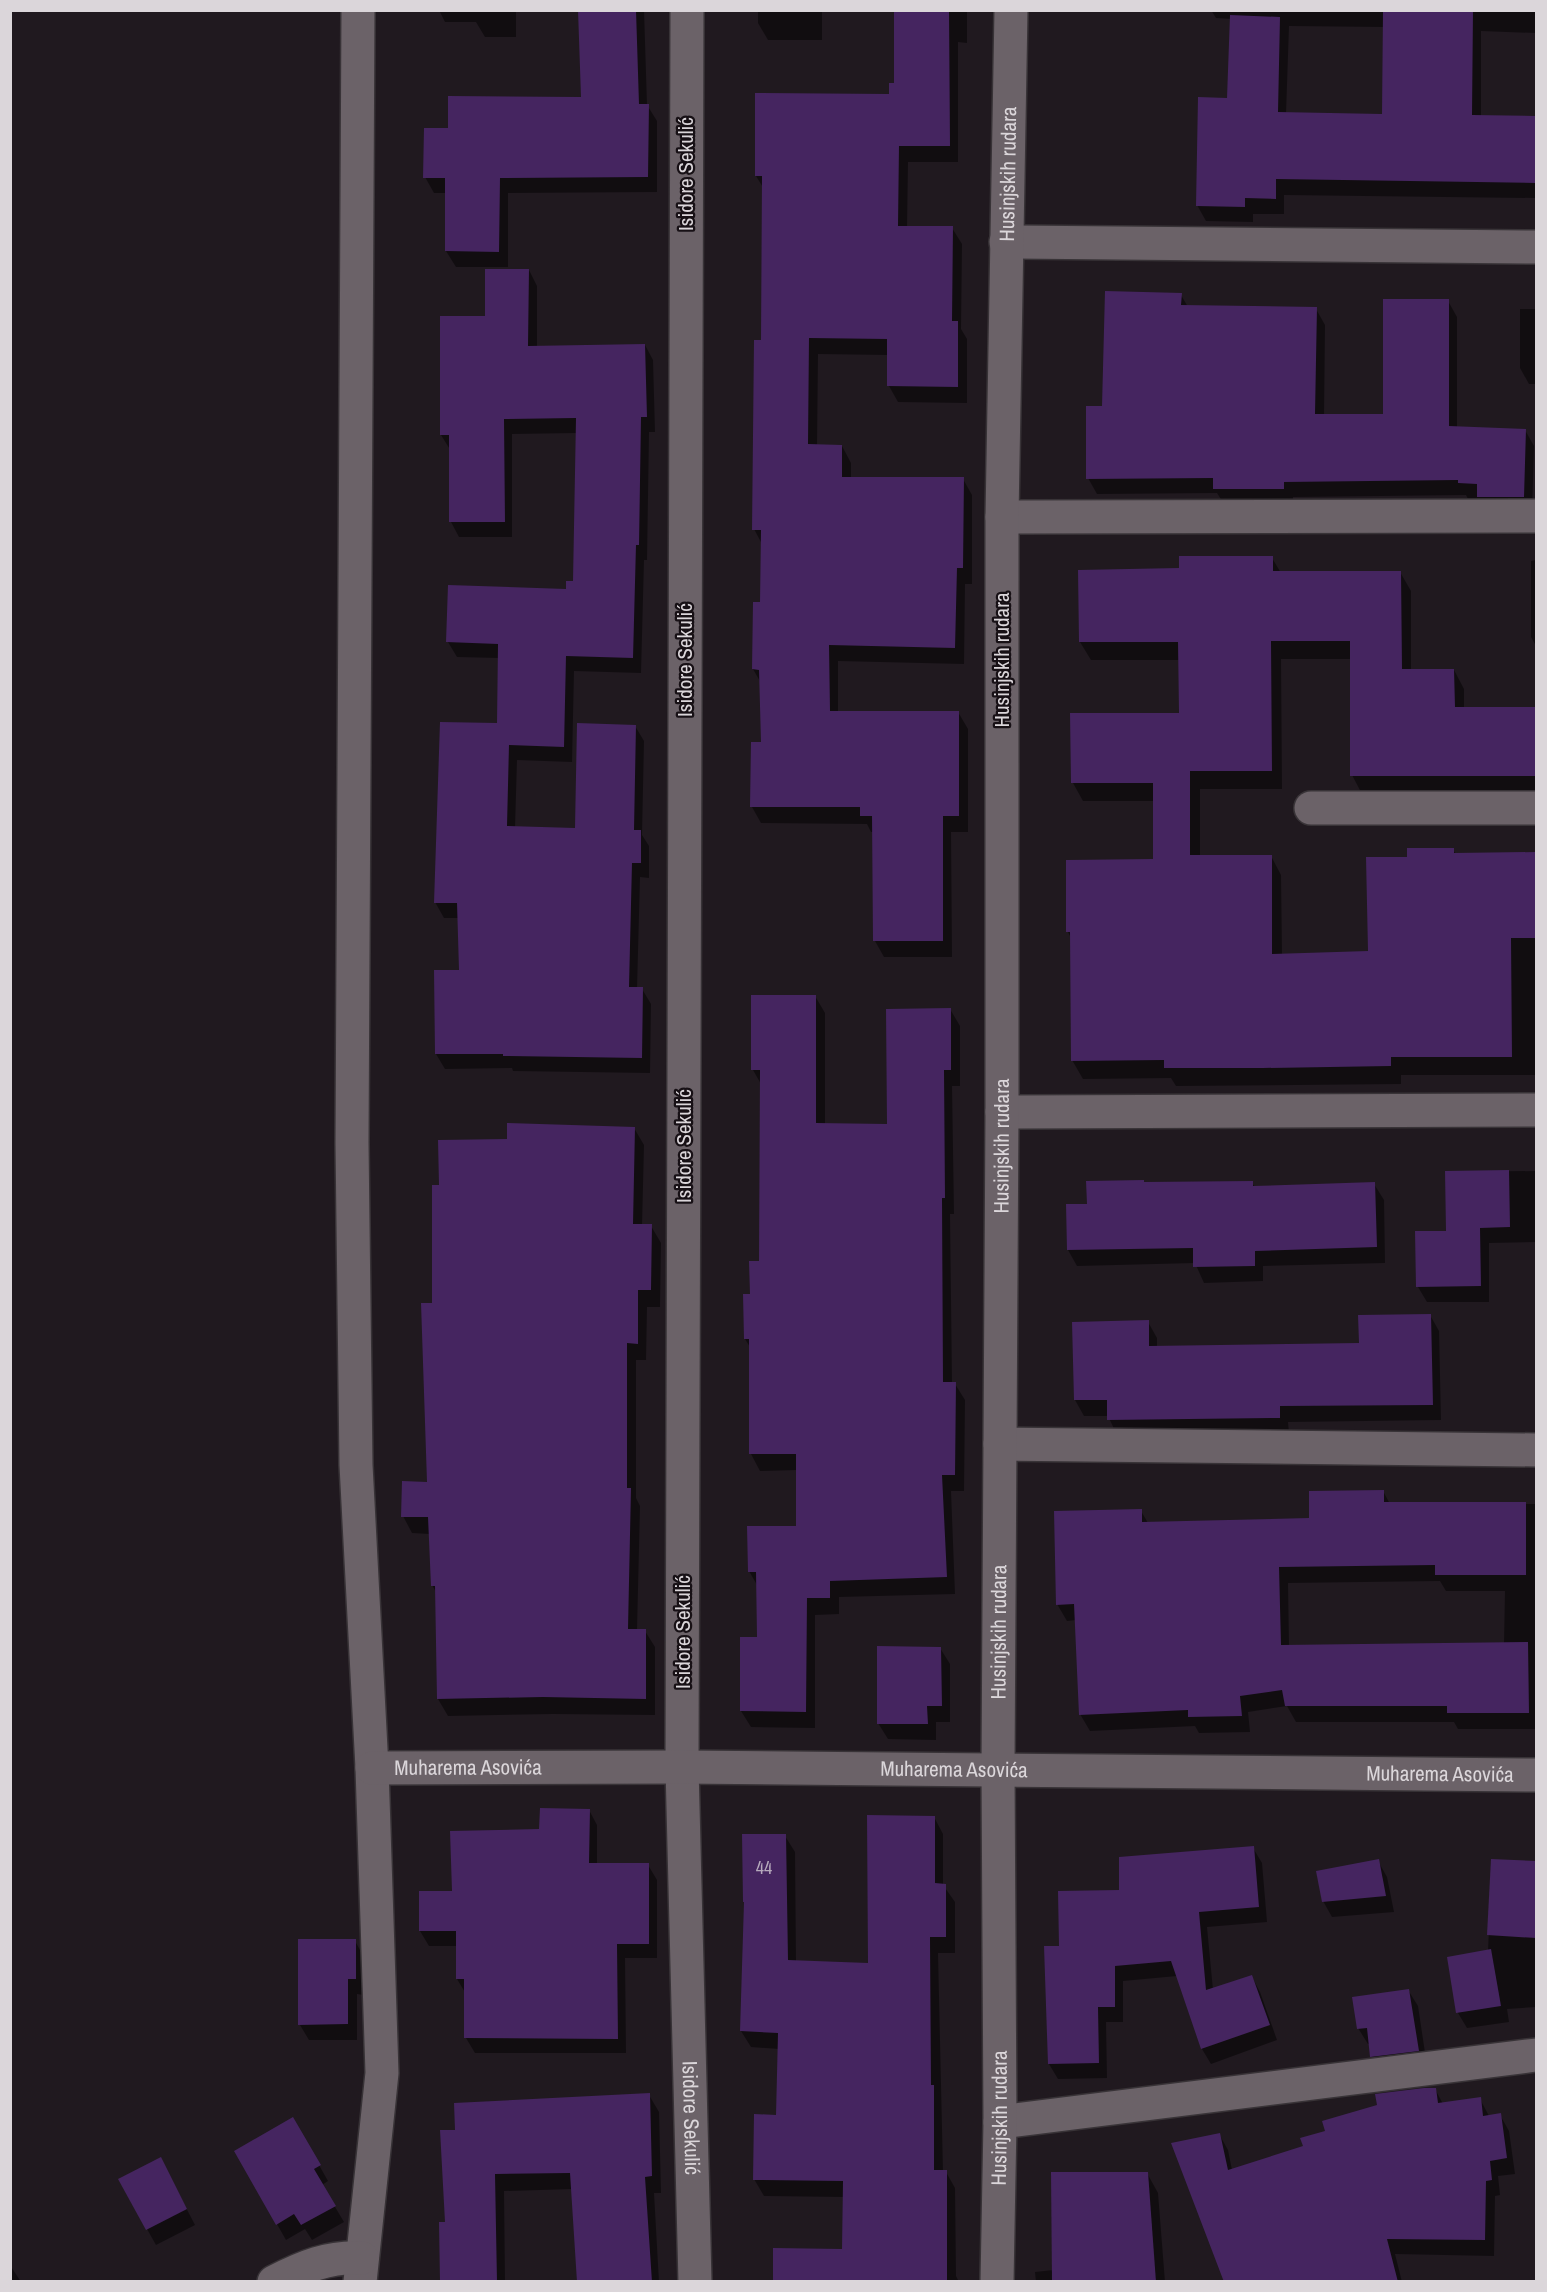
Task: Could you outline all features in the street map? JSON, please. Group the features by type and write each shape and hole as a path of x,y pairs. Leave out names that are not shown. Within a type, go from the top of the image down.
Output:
{"street":[{"path":"274,2282 318,2262 340,2258 361,2270 382,2073 372,1768 356,1465 352,1143 358,10"},
{"name":"Isidore Sekulić","path":"687,10 682,1767 695,2282"},
{"name":"Husinjskih rudara","path":"997,2282 1000,2122 998,1769 1002,1112 1002,517 1011,10"},
{"path":"1006,242 1536,247"},
{"path":"1002,517 1536,516"},
{"path":"1311,808 1536,808"},
{"path":"1002,1112 1536,1110"},
{"path":"1000,1444 1536,1450"},
{"name":"Muharema Asovića","path":"372,1768 682,1767 1536,1775"},
{"path":"1000,2122 1536,2055"}],"building":[{"path":"578,10 636,10 639,104 649,104 648,177 500,178 499,252 445,251 445,178 423,178 424,128 448,128 448,96 581,97"},
{"path":"894,10 949,10 950,146 899,146 898,226 953,226 952,321 958,321 958,387 887,386 887,339 809,338 808,444 842,445 842,477 964,477 963,568 957,568 955,648 829,645 830,711 959,711 959,816 943,816 943,941 873,941 872,816 860,816 860,807 750,807 751,742 761,742 759,670 752,669 753,602 760,602 761,530 752,530 754,340 761,340 762,176 755,176 755,93 889,94 889,83 894,83"},
{"path":"1383,10 1473,10 1472,115 1536,116 1536,183 1276,179 1276,199 1245,198 1245,207 1196,206 1198,97 1227,98 1230,15 1280,17 1278,112 1382,114"},
{"path":"485,269 529,269 528,346 645,344 647,417 641,417 639,545 636,545 633,658 566,656 564,747 509,745 507,826 575,828 577,723 636,725 634,830 641,830 641,863 632,863 629,987 643,987 642,1058 435,1054 434,970 459,970 457,903 434,903 440,722 497,723 498,644 446,642 448,585 566,589 566,581 573,581 576,418 504,419 505,522 449,522 449,435 440,435 440,316 485,316"},
{"path":"1105,291 1182,293 1181,305 1317,307 1315,414 1383,414 1383,299 1449,299 1449,426 1526,429 1524,497 1477,497 1477,484 1458,483 1458,480 1284,482 1284,489 1213,489 1213,478 1086,479 1086,406 1102,406"},
{"path":"1179,556 1273,556 1273,571 1401,571 1402,669 1454,669 1455,707 1536,707 1536,776 1350,776 1350,641 1271,641 1272,771 1190,771 1190,855 1272,855 1272,954 1368,951 1366,857 1407,857 1407,848 1454,848 1454,853 1536,852 1536,938 1511,938 1512,1057 1391,1057 1391,1066 1263,1068 1164,1068 1164,1060 1071,1061 1070,932 1066,932 1066,860 1153,859 1153,783 1071,783 1070,713 1179,713 1178,642 1079,642 1078,570 1179,568"},
{"path":"751,995 816,995 816,1123 887,1124 886,1009 951,1008 951,1070 944,1070 945,1198 942,1198 943,1382 956,1382 955,1475 942,1475 947,1577 830,1581 830,1598 807,1598 806,1712 740,1711 740,1637 757,1637 756,1572 748,1572 747,1526 796,1526 796,1454 749,1454 749,1339 744,1339 743,1294 750,1294 749,1261 759,1261 760,1070 751,1070"},
{"path":"507,1123 635,1127 633,1224 652,1224 651,1290 638,1290 638,1344 627,1343 627,1488 631,1488 628,1629 646,1629 646,1699 543,1697 437,1699 435,1586 431,1586 428,1517 401,1517 402,1481 427,1482 421,1303 432,1303 432,1185 439,1185 438,1140 507,1139"},
{"path":"1509,1170 1510,1227 1480,1228 1481,1286 1416,1287 1415,1231 1446,1231 1445,1171"},
{"path":"1144,1180 1144,1182 1253,1181 1253,1186 1375,1182 1377,1247 1255,1251 1255,1266 1193,1267 1193,1248 1067,1250 1066,1204 1087,1204 1086,1181"},
{"path":"1431,1314 1433,1405 1280,1406 1280,1418 1107,1420 1107,1400 1074,1400 1072,1322 1149,1320 1149,1346 1359,1343 1358,1315"},
{"path":"1384,1490 1384,1502 1526,1502 1526,1575 1435,1575 1435,1565 1279,1567 1281,1645 1528,1642 1529,1713 1447,1713 1447,1706 1285,1706 1282,1690 1240,1696 1242,1716 1188,1717 1188,1710 1079,1715 1074,1604 1056,1605 1054,1511 1142,1509 1142,1522 1309,1518 1309,1491"},
{"path":"877,1646 941,1647 942,1706 927,1706 928,1724 877,1724"},
{"path":"540,1808 590,1809 589,1863 649,1863 649,1944 617,1944 618,2039 464,2038 464,1979 456,1979 456,1931 419,1931 419,1891 452,1891 450,1831 539,1829"},
{"path":"867,1815 935,1816 935,1883 946,1884 946,1937 930,1937 931,2085 934,2085 934,2170 947,2170 947,2282 773,2282 773,2248 842,2249 843,2181 753,2180 754,2114 776,2115 778,2033 740,2031 744,1902 742,1834 786,1834 788,1960 868,1963"},
{"path":"1254,1846 1259,1907 1199,1912 1206,1990 1252,1975 1270,2025 1201,2049 1171,1961 1115,1966 1115,2007 1098,2007 1099,2063 1048,2064 1044,1946 1059,1946 1058,1891 1119,1890 1119,1857"},
{"path":"1379,1859 1386,1896 1322,1902 1316,1871"},
{"path":"1491,1859 1536,1861 1536,1938 1487,1935"},
{"path":"298,1939 356,1939 356,1979 348,1979 348,2024 298,2025"},
{"path":"1491,1949 1501,2006 1456,2013 1447,1957"},
{"path":"1409,1989 1419,2051 1370,2057 1367,2028 1357,2029 1352,1997"},
{"path":"1436,2088 1438,2103 1481,2097 1483,2116 1501,2113 1507,2158 1490,2161 1492,2180 1486,2181 1485,2240 1387,2239 1398,2282 1224,2282 1171,2143 1220,2133 1228,2170 1303,2146 1300,2138 1325,2131 1322,2121 1377,2105 1375,2094"},
{"path":"650,2093 652,2176 645,2177 652,2282 577,2282 570,2173 495,2174 497,2282 440,2282 439,2222 445,2222 440,2130 455,2130 454,2103"},
{"path":"293,2117 321,2165 314,2169 336,2206 301,2225 294,2214 276,2225 234,2151"},
{"path":"161,2157 187,2209 146,2230 118,2179"},
{"path":"1051,2172 1148,2172 1156,2282 1052,2282"}]}
